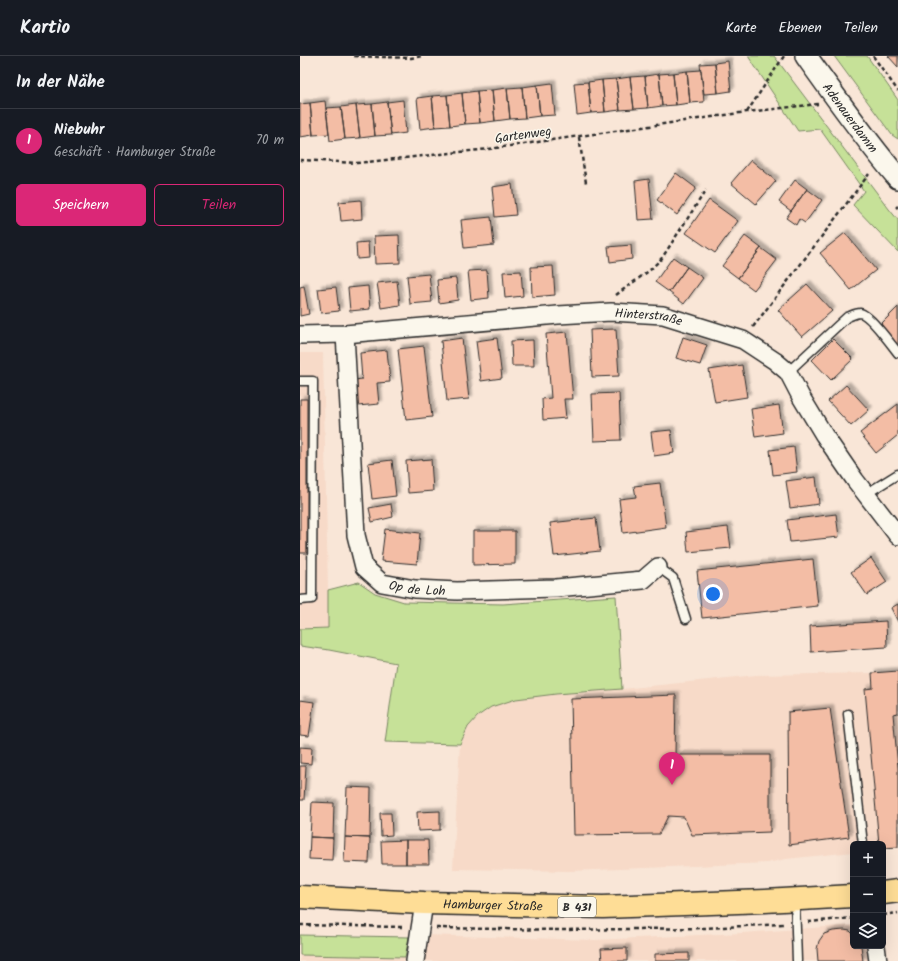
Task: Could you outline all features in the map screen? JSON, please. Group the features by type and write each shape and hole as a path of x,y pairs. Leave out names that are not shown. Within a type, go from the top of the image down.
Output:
{"main road":[{"path":"886,893 898,891"},
{"name":"Hamburger Straße","path":"300,897 424,903 603,907 850,896"}],"street":[{"name":"Adenauerdamm","path":"806,56 838,101 898,178"},
{"name":"Hinterstraße","path":"300,334 345,334 558,314 611,312 663,316 743,340 775,361 788,372 824,435 855,480 898,536"},
{"name":"Op de Loh","path":"345,334 356,535 364,567 382,583 415,589 457,590 556,588 643,580 658,567"},
{"path":"415,961 424,903"},
{"path":"876,949 878,961"}],"lane":[{"path":"788,372 847,317 861,313 868,317 898,353"},
{"path":"300,381 313,381 313,389 312,599 300,600"},
{"path":"866,494 898,474"},
{"path":"658,567 673,578 686,619"},
{"path":"848,714 863,841"},
{"path":"795,899 797,961"}],"path":[{"path":"354,56 411,58 424,56"},
{"path":"747,112 784,56"},
{"path":"873,56 898,90"},
{"name":"Gartenweg","path":"300,160 356,164 489,149 747,112 819,104"},
{"path":"579,137 586,183"},
{"path":"743,340 869,174"},
{"path":"611,312 614,297 650,270 662,258 706,190"},
{"path":"886,915 898,913"}],"shaded area":[{"path":"300,353 323,353 328,628 300,629"},
{"path":"898,671 898,847 886,848 886,841 850,841 850,852 786,859 767,863 571,871 453,869 460,744 467,727 478,716 491,707 516,699 556,694 622,689 756,675 872,673"},
{"path":"850,925 850,949 868,949 870,961 424,961 425,935 595,940 742,933"},
{"path":"300,955 405,957 405,961 300,961"}],"green space":[{"path":"748,56 774,56 898,220 898,252 853,205 864,191 820,129 798,131"},
{"path":"834,56 867,56 898,100 898,139 892,135"},
{"path":"359,582 375,593 404,602 503,604 616,596 622,689 556,694 516,699 491,707 478,716 468,727 460,744 385,742 396,663 300,646 300,629 328,628 328,590"},
{"path":"300,935 409,937 405,957 300,955"}],"building":[{"path":"888,56 898,56 898,67"},
{"path":"728,61 731,91 718,93 715,63"},
{"path":"715,63 718,93 704,94 700,64"},
{"path":"701,70 704,102 690,103 687,71"},
{"path":"687,71 690,103 676,105 673,73"},
{"path":"673,73 676,105 662,106 659,74"},
{"path":"659,74 662,106 648,108 645,76"},
{"path":"645,76 648,108 634,109 630,77"},
{"path":"630,77 634,109 620,110 616,79"},
{"path":"616,79 620,110 605,112 602,80"},
{"path":"602,80 605,112 591,113 588,82"},
{"path":"588,82 591,113 577,115 574,83"},
{"path":"552,83 555,115 540,116 537,85"},
{"path":"537,85 540,116 525,118 522,87"},
{"path":"522,87 525,118 510,119 507,88"},
{"path":"507,88 510,119 495,121 492,90"},
{"path":"492,90 495,121 480,123 477,91"},
{"path":"477,91 480,123 465,124 462,93"},
{"path":"462,93 465,124 450,126 447,95"},
{"path":"447,95 450,126 435,127 432,96"},
{"path":"432,96 435,127 420,129 417,98"},
{"path":"403,100 406,133 391,135 387,102"},
{"path":"325,101 329,134 313,135 310,103"},
{"path":"387,102 391,135 375,136 372,104"},
{"path":"310,103 313,135 300,137 300,104"},
{"path":"372,104 375,136 360,138 356,105"},
{"path":"356,105 360,138 345,139 341,107"},
{"path":"341,107 345,139 330,141 326,108"},
{"path":"751,160 776,181 756,204 731,183"},
{"path":"676,173 696,188 677,215 657,200"},
{"path":"649,179 653,219 638,220 635,181"},
{"path":"795,180 807,189 791,211 779,202"},
{"path":"512,184 516,215 495,217 492,187"},
{"path":"807,189 822,200 805,223 799,219 796,225 786,218"},
{"path":"361,200 362,219 341,221 339,202"},
{"path":"709,200 738,221 715,253 686,233"},
{"path":"491,217 494,245 464,248 461,220"},
{"path":"845,233 876,270 851,290 820,253"},
{"path":"399,235 400,263 375,264 374,236"},
{"path":"745,236 761,248 738,278 722,266"},
{"path":"368,242 369,258 357,259 356,243"},
{"path":"631,245 632,259 610,262 608,247"},
{"path":"761,248 777,260 754,290 738,278"},
{"path":"673,257 687,267 669,292 655,282"},
{"path":"553,266 555,295 532,297 531,267"},
{"path":"687,267 703,278 684,304 669,292"},
{"path":"487,270 489,298 471,300 468,271"},
{"path":"521,271 523,296 505,298 503,272"},
{"path":"429,274 432,302 410,304 407,276"},
{"path":"456,278 458,300 439,303 437,280"},
{"path":"397,281 400,305 381,308 377,283"},
{"path":"807,284 832,311 802,337 778,310"},
{"path":"304,286 309,314 300,316 300,287"},
{"path":"368,286 370,309 350,311 348,288"},
{"path":"336,287 339,311 321,313 318,289"},
{"path":"898,307 898,345 879,326"},
{"path":"616,329 619,376 592,377 590,330"},
{"path":"567,332 573,399 564,399 566,418 543,420 542,399 551,398 546,334"},
{"path":"683,337 707,345 700,365 676,358"},
{"path":"462,338 469,399 447,401 441,341"},
{"path":"497,338 502,378 481,381 476,341"},
{"path":"833,339 853,359 831,380 812,360"},
{"path":"533,340 534,366 512,366 511,341"},
{"path":"424,346 432,417 406,420 398,349"},
{"path":"387,350 390,382 377,383 379,404 358,406 355,380 362,379 360,353"},
{"path":"742,365 747,397 715,402 709,370"},
{"path":"846,385 869,410 851,426 828,401"},
{"path":"619,393 621,440 594,441 592,394"},
{"path":"300,399 307,399 307,553 300,553"},
{"path":"898,404 898,435 876,453 860,433"},
{"path":"779,405 783,433 755,437 751,409"},
{"path":"671,430 674,453 654,456 651,432"},
{"path":"794,447 797,472 773,475 770,450"},
{"path":"431,459 433,491 408,493 406,461"},
{"path":"392,460 396,496 372,499 368,463"},
{"path":"816,477 819,504 790,508 786,481"},
{"path":"660,483 666,527 623,533 619,499 636,497 634,486"},
{"path":"391,504 393,517 372,522 369,508"},
{"path":"836,514 839,537 790,542 787,520"},
{"path":"596,518 600,551 554,556 550,523"},
{"path":"728,527 731,548 688,552 686,532"},
{"path":"385,529 420,533 417,564 381,561"},
{"path":"473,531 515,531 515,564 473,565"},
{"path":"871,558 887,582 867,595 851,572"},
{"path":"813,559 818,606 702,618 697,571"},
{"path":"898,604 898,622 891,608"},
{"path":"886,621 887,647 811,652 810,626"},
{"path":"898,671 898,713 893,714 898,768 898,847 886,848 886,841 879,841 865,689 873,688 872,673"},
{"path":"676,695 675,755 770,755 770,832 692,835 684,817 668,816 659,834 574,835 571,699"},
{"path":"300,700 314,702 309,736 300,735"},
{"path":"830,708 849,837 789,845 788,712"},
{"path":"300,747 312,748 311,764 300,763"},
{"path":"300,766 306,766 304,800 300,800"},
{"path":"347,787 371,788 370,838 345,837"},
{"path":"312,802 334,803 333,838 310,837"},
{"path":"440,811 440,830 418,831 417,812"},
{"path":"380,813 391,813 392,835 381,836"},
{"path":"310,837 333,838 332,860 309,859"},
{"path":"345,837 370,838 369,863 344,862"},
{"path":"406,840 406,864 382,864 381,841"},
{"path":"406,840 428,840 429,864 406,864"},
{"path":"833,931 850,931 850,949 861,949 863,961 818,961 817,949 819,941 824,934"},
{"path":"627,948 627,961 602,961 601,949"},
{"path":"689,953 689,961 655,961 655,954"}],"place":[{"name":"Niebuhr","path":"672,785"}]}
